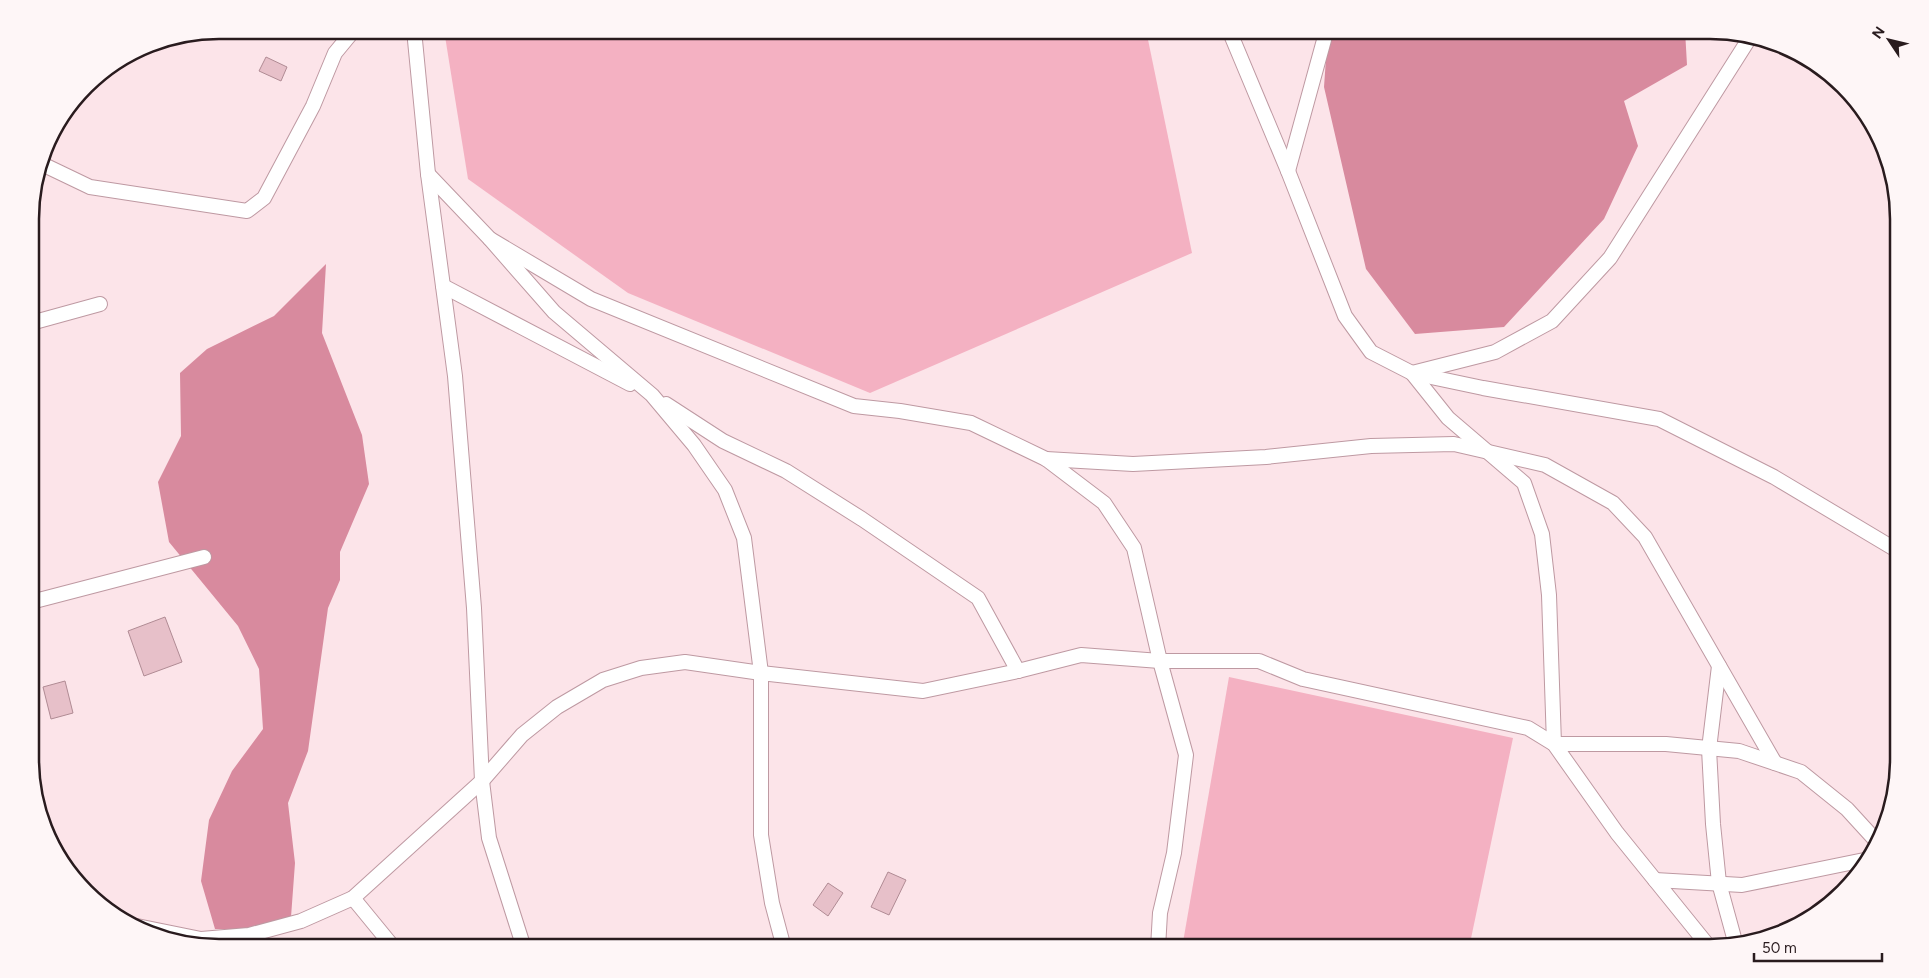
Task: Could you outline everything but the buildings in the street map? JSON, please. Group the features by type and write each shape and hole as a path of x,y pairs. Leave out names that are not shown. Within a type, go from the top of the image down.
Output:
{"street":[{"path":"47,166 90,187 247,211 264,198 313,106 336,53 347,39"},
{"path":"415,39 428,174 455,376 474,608 482,781 489,838 521,939"},
{"path":"1233,39 1288,171 1345,316 1371,352 1412,373 1483,388 1659,419 1774,477 1890,546"},
{"path":"1288,171 1324,39"},
{"path":"1412,373 1495,352 1552,321 1610,258 1747,42"},
{"path":"428,174 490,239 554,312 652,395 694,445 725,490 744,538 761,673 761,835 772,903 782,939"},
{"path":"490,239 591,299 854,406 900,411 971,423 1046,459 1104,503 1134,548 1160,661 1186,755 1174,853 1160,913 1159,939"},
{"path":"443,286 652,395 723,441 786,470 862,519 978,598 1018,671"},
{"path":"39,321 100,304"},
{"path":"1412,373 1448,418 1524,483 1542,534 1549,595 1554,744"},
{"path":"1046,459 1133,464 1266,457 1371,446 1454,444 1545,465 1612,503 1645,537 1775,763"},
{"path":"39,600 204,556"},
{"path":"204,939 249,935 301,921 353,898 482,781 522,734 557,707 603,680 641,668 685,662 761,673 923,691 1081,656 1160,661 1260,661 1303,679 1528,728 1554,744 1617,833 1703,939"},
{"path":"1719,666 1709,748 1713,824 1719,883 1734,938"},
{"path":"1554,744 1666,744 1739,751 1801,772 1847,809 1873,837"},
{"path":"1655,880 1742,885 1859,861"},
{"path":"353,898 387,939"},
{"path":"174,934 197,938"}],"shaded area":[{"path":"445,39 1148,39 1192,253 870,393 628,293 468,179"},
{"path":"1327,39 1686,39 1687,65 1624,101 1638,146 1604,219 1504,327 1415,334 1366,269 1324,87"},
{"path":"326,264 322,333 362,435 369,484 340,552 340,580 328,608 308,751 288,803 295,863 291,917 242,929 215,929 201,881 209,820 232,771 263,729 259,669 238,626 169,542 158,482 181,436 180,373 207,349 274,316"},
{"path":"1229,677 1513,738 1471,939 1184,939"}]}
